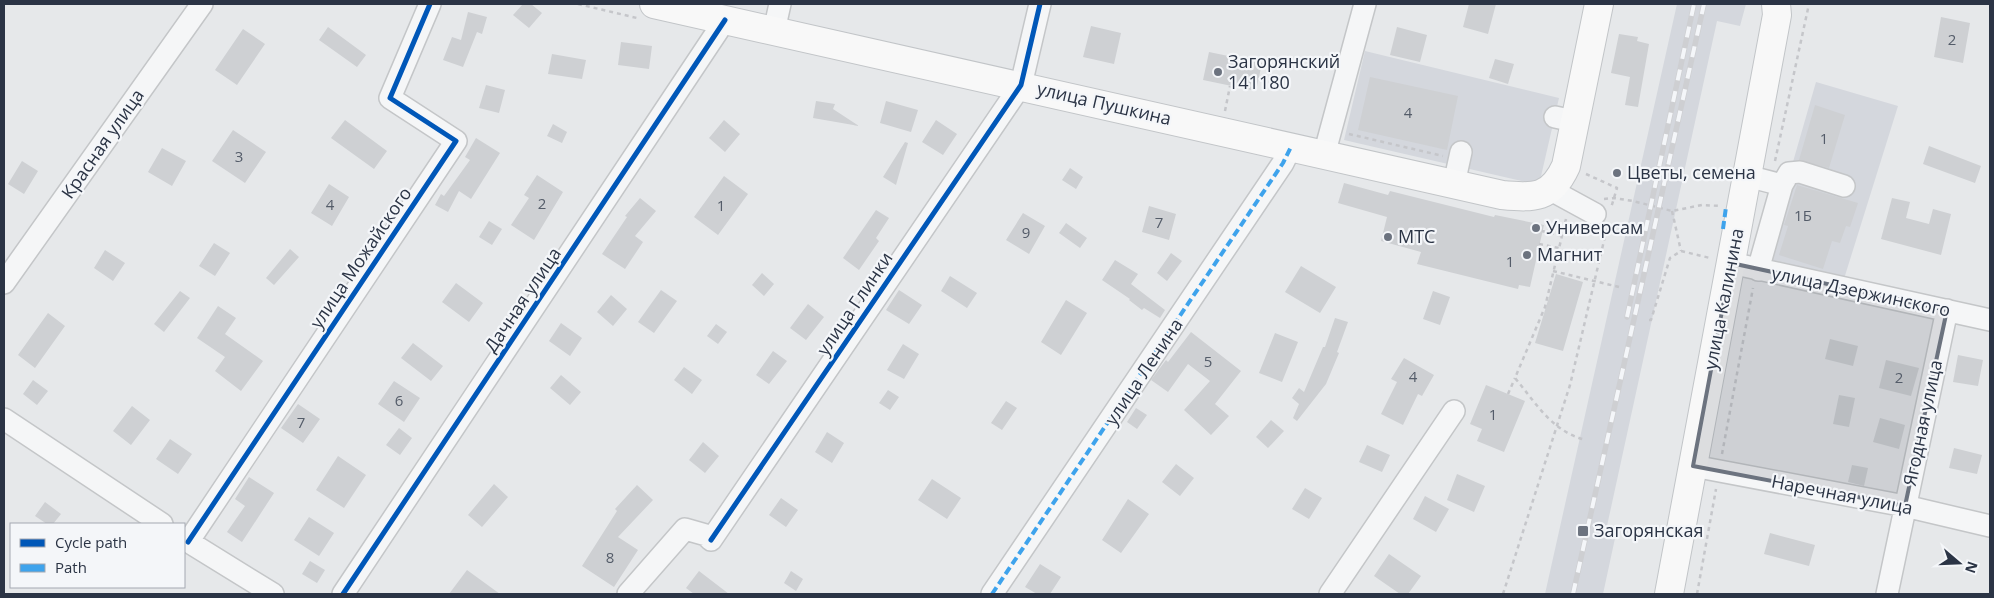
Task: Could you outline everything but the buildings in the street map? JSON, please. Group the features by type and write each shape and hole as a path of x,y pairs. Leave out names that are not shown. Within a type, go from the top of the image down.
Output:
{"main road":[{"name":"улица Пушкина","path":"654,4 1291,147 1327,142 1458,165 1502,195 1538,194"},
{"path":"1538,194 1560,179 1566,166 1564,119 1599,4"},
{"name":"улица Калинина","path":"1669,594 1706,468 1749,267 1741,208 1767,181 1777,15 1776,4"}],"street":[{"name":"Красная улица","path":"4,283 202,4"},
{"name":"улица Можайского","path":"186,540 456,141 390,98 430,4"},
{"path":"774,31 780,4"},
{"path":"1021,85 1040,4"},
{"path":"1327,142 1365,4"},
{"name":"Дачная улица","path":"342,594 725,20"},
{"name":"улица Глинки","path":"628,594 685,529 706,535 711,540 1021,85"},
{"name":"улица Ленина","path":"992,594 1208,277 1284,163 1291,147"},
{"path":"1749,267 1767,181 1790,172 1800,172 1844,186"},
{"path":"1538,194 1604,219"},
{"name":"улица Дзержинского","path":"1749,267 1990,320"},
{"name":"Ягодная улица","path":"1888,594 1947,310"},
{"path":"1330,594 1454,411"},
{"path":"4,419 160,523"},
{"name":"Наречная улица","path":"1706,468 1905,506 1990,526"},
{"path":"186,540 272,594"}],"path":[{"path":"1767,181 1809,4"},
{"path":"1223,119 1230,86"},
{"path":"1327,142 1458,165"},
{"path":"1503,594 1570,385 1594,281 1604,219 1616,188 1566,166"},
{"path":"1633,201 1672,211 1702,205 1741,208"},
{"path":"1672,211 1681,251"},
{"path":"1508,394 1545,307 1567,213"},
{"path":"1542,231 1562,236"},
{"path":"1540,244 1559,248"},
{"path":"1648,320 1651,320 1670,258 1681,251 1749,267 1706,468 1697,594"},
{"path":"1554,271 1619,287"},
{"path":"1515,378 1556,428 1586,440"}],"highlighted area":[{"path":"1731,263 1947,310 1905,506 1693,466"}],"shaded area":[{"path":"1677,4 1746,4 1740,26 1717,21 1607,526 1617,529 1603,594 1545,594"},
{"path":"1365,51 1559,98 1539,185 1344,140"},
{"path":"1816,82 1898,106 1843,282 1765,259"}],"railway":[{"path":"1627,317 1694,4"},
{"path":"1573,594 1704,4"}],"marked path":[{"path":"992,594 1283,163 1291,147"},
{"path":"1723,229 1726,207"}],"cycle path":[{"path":"188,542 456,141 390,98 430,4"},
{"path":"711,540 1021,85 1040,4"},
{"path":"343,594 725,20"}],"place":[{"name":"Загорянский 141180","path":"1218,72"},
{"name":"Цветы, семена","path":"1617,173"},
{"name":"Универсам","path":"1536,228"},
{"name":"МТС","path":"1388,237"},
{"name":"Магнит","path":"1527,255"},
{"name":"Загорянская","path":"1583,531"}]}
